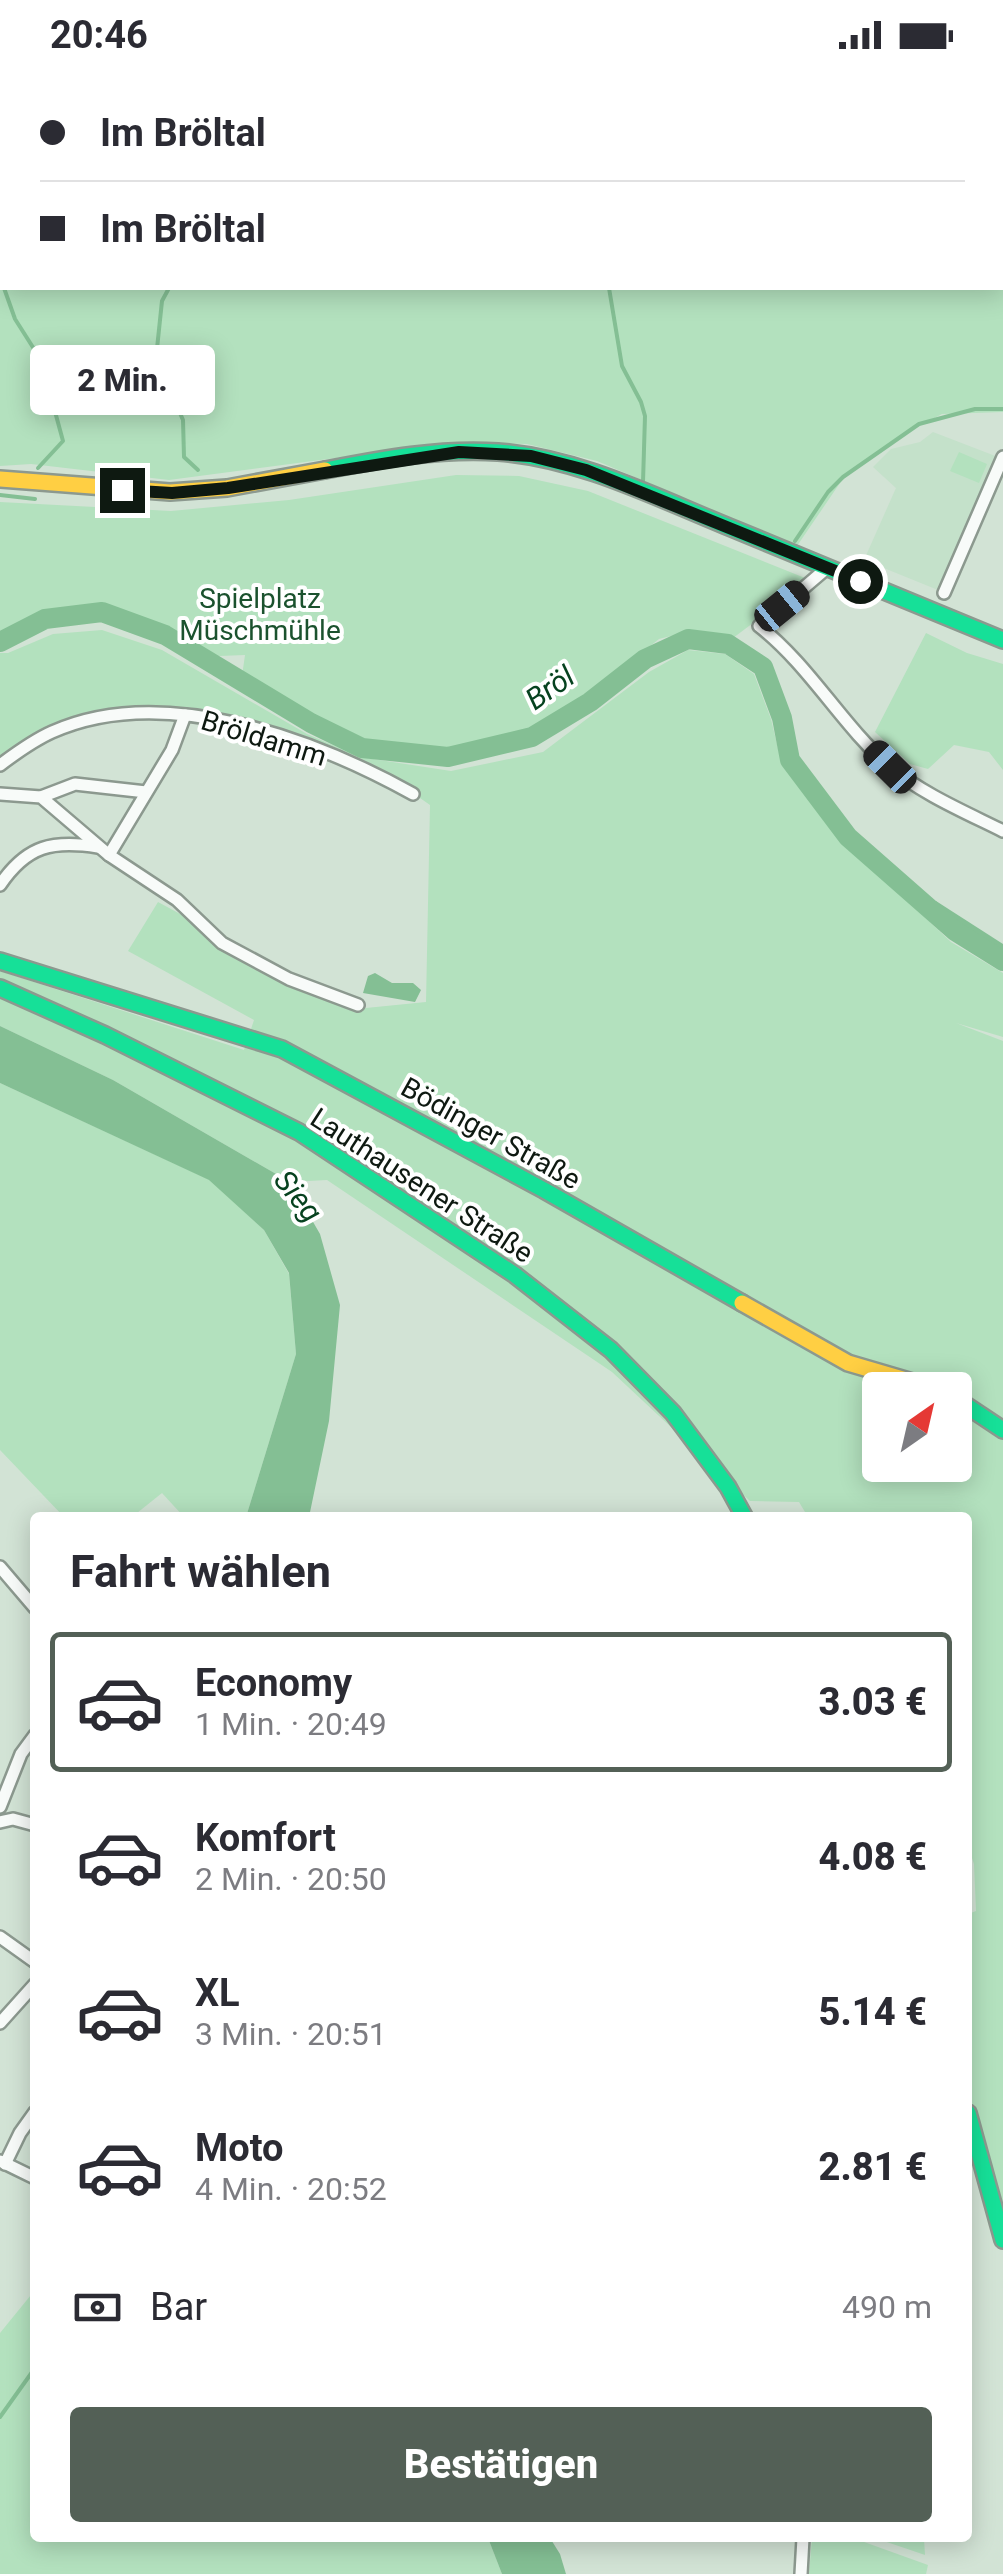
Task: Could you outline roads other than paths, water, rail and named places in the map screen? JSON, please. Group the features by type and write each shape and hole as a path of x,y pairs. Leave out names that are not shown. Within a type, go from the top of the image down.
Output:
{"street":[{"path":"0,479 172,493 228,488 415,456 459,452 531,456 586,470 1003,640"},
{"path":"944,592 1003,457"},
{"path":"827,568 759,626 785,646 866,744 890,767 917,786 1003,831"},
{"name":"Bröldamm","path":"0,764 54,731 147,712 245,726 392,782 413,794"},
{"path":"104,851 172,750 185,715"},
{"path":"0,794 41,797 75,784 146,792"},
{"path":"41,797 104,851 177,900 222,942 289,979 358,1004"},
{"path":"0,884 13,865 65,842 104,851"},
{"name":"Bödinger Straße","path":"0,961 282,1049 544,1190 848,1363 879,1372"},
{"name":"Lauthausener Straße","path":"0,988 298,1132 515,1275 610,1350 674,1413 728,1487 741,1512"},
{"path":"972,1409 1003,1430"},
{"path":"2,1572 30,1603"},
{"path":"0,1807 21,1754 30,1742"},
{"path":"0,1822 13,1819 30,1824"},
{"path":"0,1937 30,1958"},
{"path":"0,2023 30,1990"},
{"path":"30,2119 2,2163 30,2176"},
{"path":"972,2127 1003,2240"},
{"path":"800,2574 804,2542"}],"water":[{"path":"936,901 1003,944 1003,965 938,929"},
{"path":"375,973 392,983 413,983 421,990 415,1002 363,993 368,976"},
{"name":"Sieg","path":"0,1026 113,1080 290,1182 320,1234 340,1305 329,1421 310,1512 248,1512 296,1354 289,1273 264,1230 209,1180 0,1083"},
{"path":"490,2542 552,2542 566,2574 502,2574"}],"waterway":[{"path":"5,290 15,319 41,360 63,441 38,468"},
{"path":"168,290 162,301 156,358 183,420 184,457 198,470"},
{"path":"609,290 622,366 645,416 643,482"},
{"path":"795,541 843,477 919,424 975,409 1003,409"},
{"path":"0,495 35,499"},
{"name":"Bröl","path":"0,642 45,619 102,612 165,635 311,723 362,748 448,757 532,737 590,702 645,659 688,639 728,644 763,667 782,718 790,760 848,837 955,931 1003,961"},
{"path":"0,2417 30,2375"}],"park label":[{"name":"Spielplatz Müschmühle","path":"260,614"}]}
